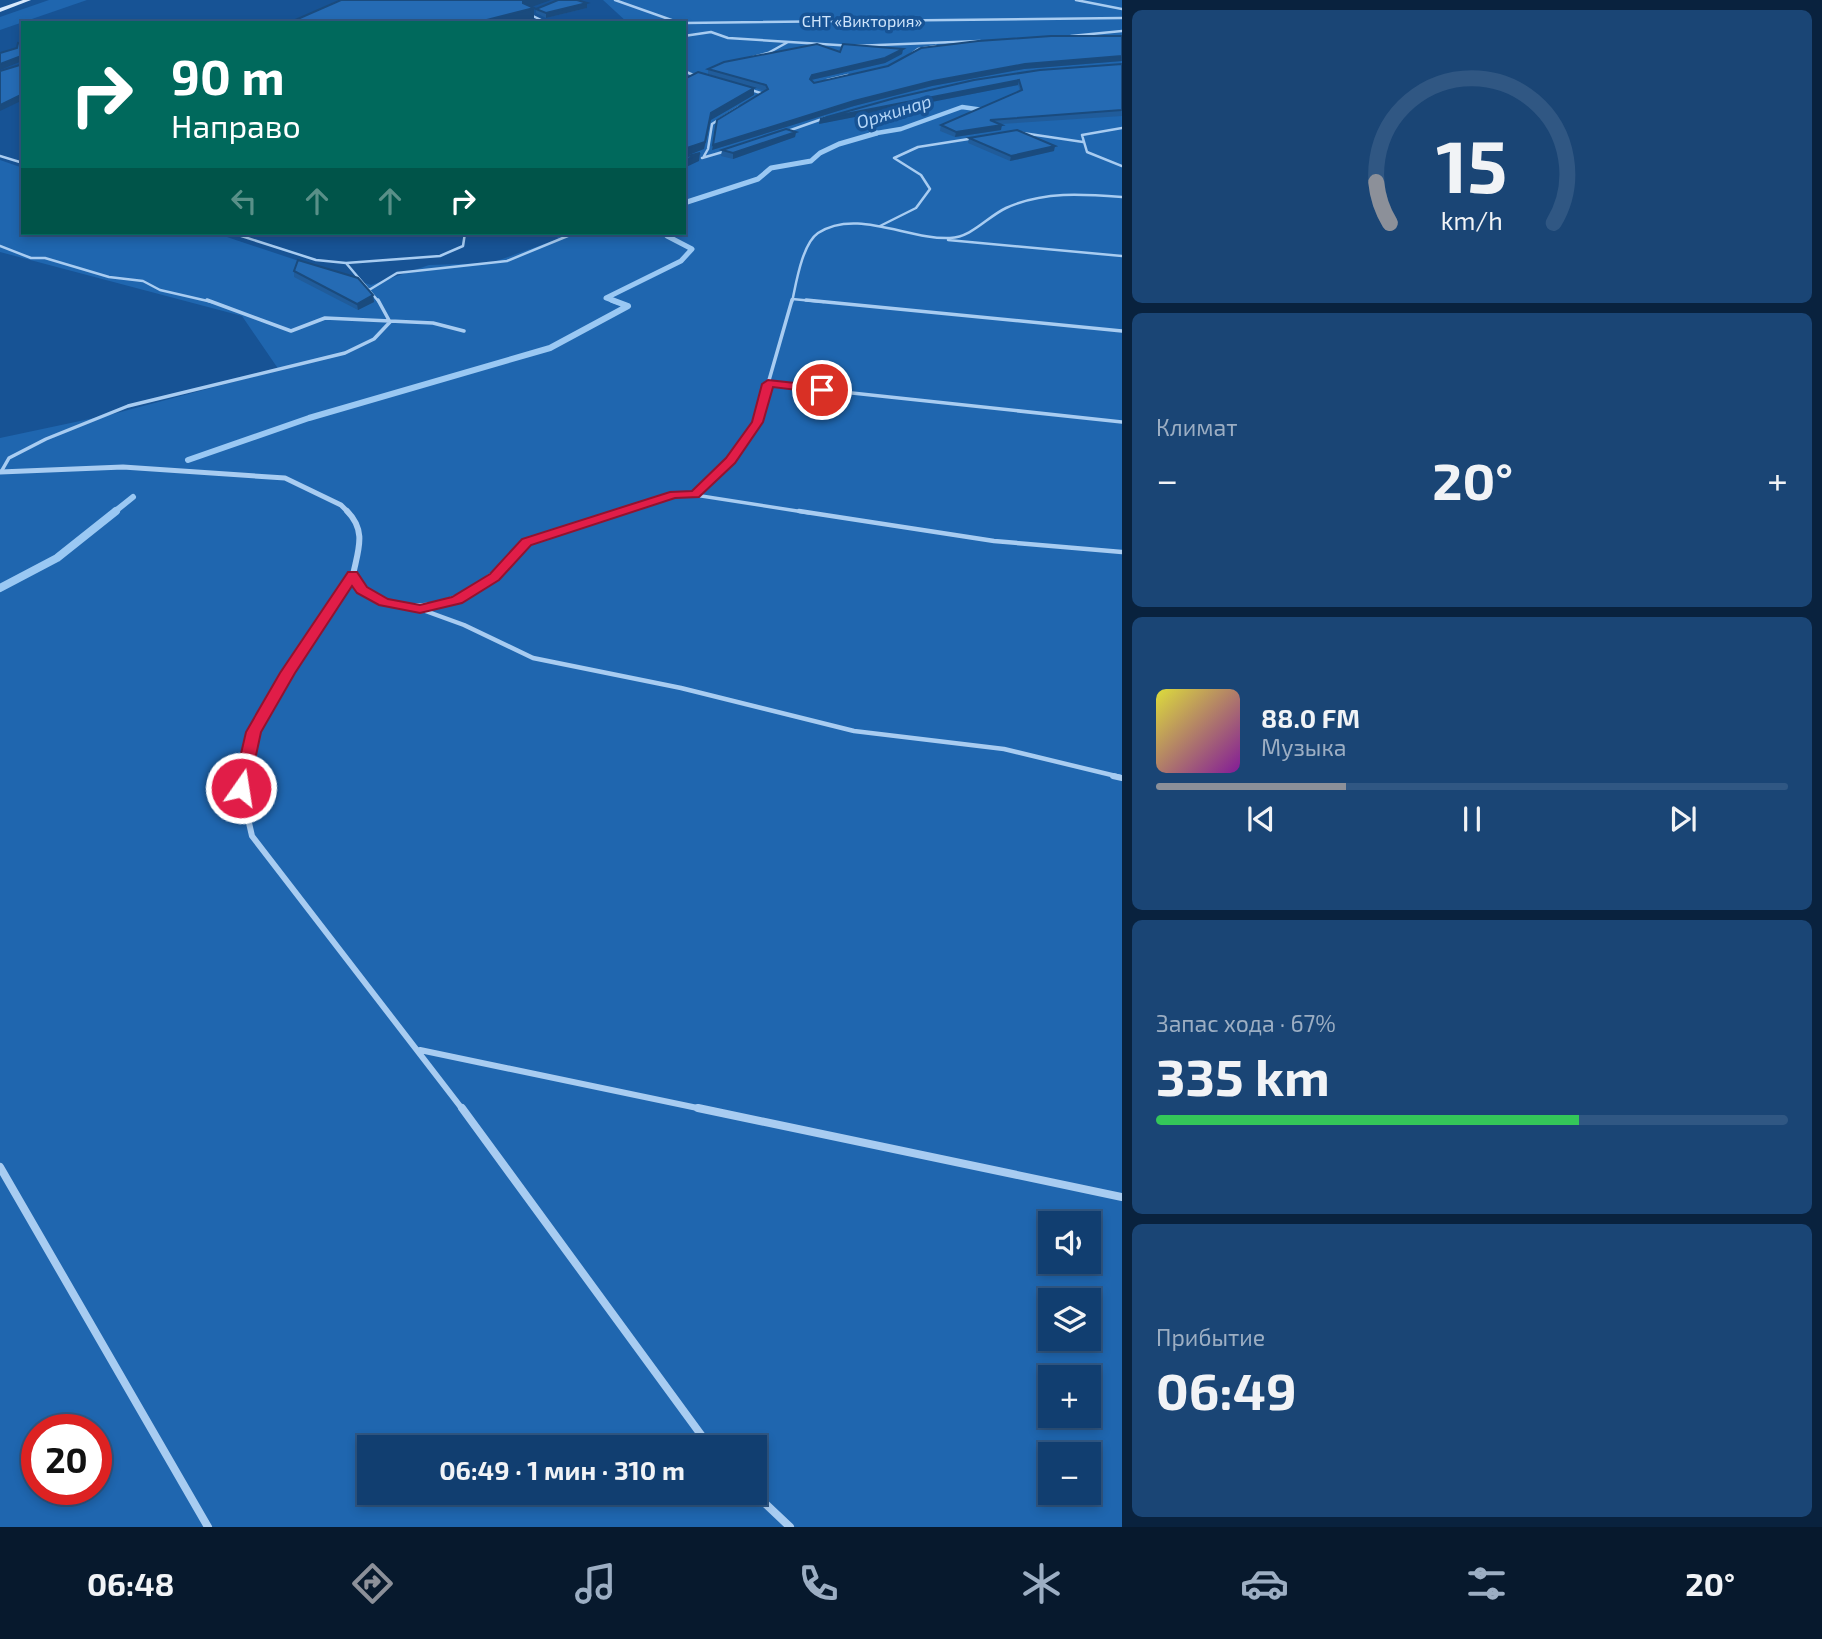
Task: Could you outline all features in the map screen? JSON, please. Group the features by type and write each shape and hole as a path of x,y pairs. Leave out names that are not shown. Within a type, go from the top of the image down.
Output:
{"main road":[{"path":"0,10 28,0"}],"street":[{"path":"1,472 123,467 285,478 341,505 357,521 360,534 352,575 362,590 384,602 420,609 457,600 494,577 527,542"}],"lane":[{"path":"615,0 677,21"},
{"path":"1076,0 1122,9"},
{"path":"538,9 526,13 543,21"},
{"path":"686,23 1122,18"},
{"path":"686,24 728,38 853,46 984,42"},
{"path":"1063,37 1122,31"},
{"path":"686,36 711,32"},
{"path":"749,58 768,53 788,42"},
{"path":"906,59 922,48 984,42"},
{"path":"686,72 708,79"},
{"path":"821,82 858,73"},
{"path":"746,89 764,94 755,99"},
{"path":"702,158 708,153 713,123 745,104"},
{"path":"779,134 835,116"},
{"path":"1122,128 1082,135 1087,152 1096,158 1122,166"},
{"path":"1013,132 1028,131 1058,140 1083,142"},
{"path":"880,226 903,218 927,197 930,189 921,175 894,158 918,147 982,137"},
{"path":"693,160 736,148"},
{"path":"0,156 21,162"},
{"path":"695,495 731,460 757,422 803,256 816,234 837,225 880,226 906,234 954,238 972,231 1003,209 1024,201 1074,193 1122,197"},
{"path":"238,235 316,260 346,263 440,256 463,246 465,235"},
{"path":"369,289 397,273 506,261 570,235"},
{"path":"944,238 949,241 1122,256"},
{"path":"0,246 23,256 64,262 110,277 143,281 160,290 206,300 291,331 325,318 433,323 464,331"},
{"path":"346,263 369,289 390,322"},
{"path":"792,299 1122,331"},
{"path":"1,472 9,458 78,425 128,406 345,353 374,340 390,322"},
{"path":"768,384 1122,422"},
{"path":"527,542 674,494 994,541 1122,552"},
{"path":"352,575 287,673 254,732 241,788 252,836 419,1049 701,1435"},
{"path":"420,609 464,625 533,658 681,688 853,731 1004,749 1122,778"},
{"path":"419,1049 1122,1197"},
{"path":"0,1167 208,1527"},
{"path":"767,1505 790,1527"}],"green space":[{"path":"49,0 87,0 0,30 0,17"},
{"name":"СНТ «Виктория»","path":"603,0 1122,0 1122,1527 0,1527 0,438 113,414 279,370 242,316 0,252 0,160 21,167 21,235 221,235 371,285 429,265 491,263 558,239 557,235 686,235 686,21 626,21"}],"building":[{"path":"341,0 523,0 523,3 534,8 483,21 293,21"},
{"path":"558,0 587,3 546,13 536,9"},
{"path":"1051,36 1122,36 1122,56 1025,64 933,81 854,101 713,145 717,120 768,89 766,85 708,69 724,62 817,44 840,52 843,44 903,49 885,58 812,75 810,79 814,83 888,66 921,48"},
{"path":"18,43 21,44 21,56 0,64 0,53 17,48"},
{"path":"1122,64 1122,110 990,120 1002,125 956,132 941,125 1022,90 1019,80 820,119 974,80 1040,70"},
{"path":"21,65 21,95 0,105 0,71"},
{"path":"698,72 754,88 711,113 705,142 686,148 686,78"},
{"path":"786,129 796,132 733,153 722,150"},
{"path":"1017,130 1055,146 1011,156 969,138"},
{"path":"298,260 358,278 373,295 357,304 294,271"}],"waterway":[{"name":"Оржинар","path":"877,133 901,129 962,107 983,110 987,108"},
{"name":"Оржинар","path":"686,202 758,179 771,168 811,161 820,153 839,144 877,133"},
{"name":"Оржинар","path":"871,134 877,133"},
{"name":"Оржинар","path":"617,302 606,298 681,261 692,249 668,235"},
{"path":"188,460 309,418 550,348 628,306 612,300"},
{"path":"113,513 133,497"},
{"path":"0,588 57,558 116,511"}],"route":[{"path":"241,788 254,732 287,673 352,575 362,590 384,602 420,609 457,600 494,577 527,542 674,494 695,495 731,460 757,422 768,384 822,390"}]}
